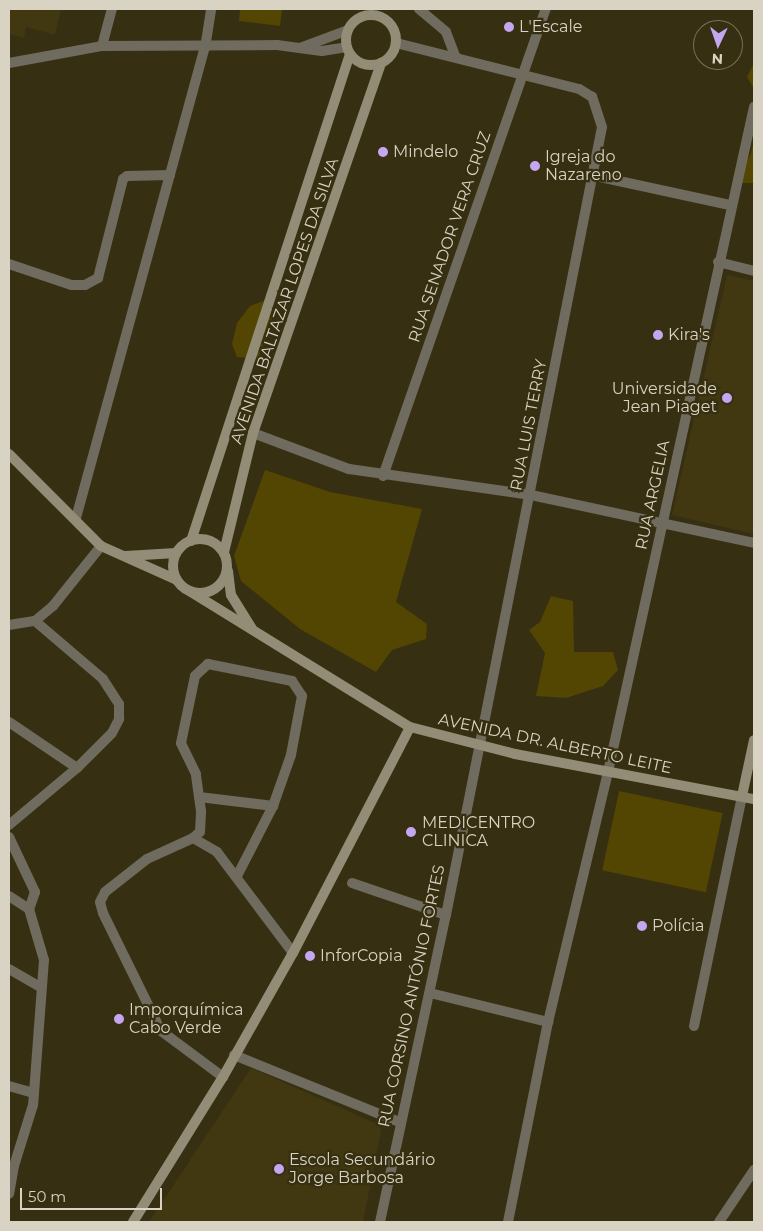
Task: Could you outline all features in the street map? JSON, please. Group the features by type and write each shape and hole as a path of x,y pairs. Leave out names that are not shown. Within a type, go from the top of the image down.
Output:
{"street":[{"path":"102,46 112,9"},
{"path":"76,518 205,48 211,9"},
{"path":"348,50 351,26 356,9"},
{"path":"9,63 102,46 205,48 277,45 322,51 348,50 364,64 382,63 394,51 396,42 395,34 385,20 383,9"},
{"path":"419,9 446,32 455,56"},
{"name":"RUA SENADOR VERA CRUZ","path":"383,476 546,9"},
{"path":"300,48 351,26 369,15 385,20"},
{"path":"396,42 523,74"},
{"name":"AVENIDA BALTAZAR LOPES DA SILVA","path":"191,541 348,50"},
{"name":"AVENIDA BALTAZAR LOPES DA SILVA","path":"224,552 253,433 382,63"},
{"name":"RUA LUIS TERRY","path":"480,746 531,495 591,175 602,127 598,109 592,97 579,89 523,74"},
{"name":"RUA ARGELIA","path":"508,1222 548,1022 608,772 730,205 754,106"},
{"path":"9,264 71,285 86,285 98,278 123,179 127,176 170,175"},
{"path":"591,175 730,205"},
{"path":"718,262 754,271"},
{"path":"253,433 349,469 383,476 531,495 754,543"},
{"path":"9,454 76,518 101,546 177,580 191,592 210,592 224,580 228,570 224,552 209,540 191,541 176,553 125,556"},
{"path":"9,625 35,621 53,606 101,546"},
{"path":"176,553 173,572 177,580"},
{"name":"AVENIDA DR. ALBERTO LEITE","path":"228,570 231,595 256,633"},
{"name":"AVENIDA DR. ALBERTO LEITE","path":"191,592 410,726 480,746 754,799"},
{"path":"9,824 77,768 112,733 119,719 119,704 103,679 35,621"},
{"path":"223,1077 161,1030 100,902 105,892 147,859 193,838 200,832 196,774 182,743 195,676 208,664 292,681 302,696 291,755 273,806 237,876"},
{"path":"9,722 77,768"},
{"path":"133,1222 223,1077 234,1054 293,953 410,726"},
{"path":"694,1026 754,740"},
{"name":"RUA CORSINO ANTÓNIO FORTES","path":"380,1222 399,1122 430,993 480,746"},
{"path":"199,797 273,806"},
{"path":"9,837 35,892 29,909 44,960 40,987 34,1093 9,1194"},
{"path":"193,838 217,852 237,876 293,953"},
{"path":"352,883 446,915"},
{"path":"9,896 29,909"},
{"path":"9,969 40,987"},
{"path":"430,993 548,1022"},
{"path":"234,1054 399,1122"},
{"path":"9,1086 34,1093"},
{"path":"719,1222 754,1170"}],"shaded area":[{"path":"9,9 61,9 55,35 26,27 24,38 9,34"},
{"path":"240,9 282,9 280,26 239,21"},
{"path":"754,63 754,89 747,77"},
{"path":"754,140 754,183 736,183 751,153"},
{"name":"Universidade Jean Piaget","path":"727,275 754,281 754,534 672,515"},
{"path":"263,301 272,320 258,359 237,357 232,344 237,323 250,306"},
{"path":"265,470 330,492 422,509 396,602 427,624 426,639 392,650 376,672 300,629 241,581 234,556"},
{"path":"551,596 573,601 574,652 613,652 618,670 603,686 566,698 536,696 545,653 529,630 540,622"},
{"path":"619,791 723,813 706,892 602,870"},
{"name":"Escola Secundário Jorge Barbosa","path":"251,1068 382,1126 363,1222 149,1222"}],"place":[{"name":"L'Escale","path":"509,27"},
{"name":"Mindelo","path":"383,152"},
{"name":"Igreja do Nazareno","path":"535,166"},
{"name":"Kira's","path":"658,335"},
{"name":"Universidade Jean Piaget","path":"727,398"},
{"name":"MEDICENTRO CLINICA","path":"411,832"},
{"name":"Polícia","path":"642,926"},
{"name":"InforCopia","path":"310,956"},
{"name":"Imporquímica Cabo Verde","path":"119,1019"},
{"name":"Escola Secundário Jorge Barbosa","path":"279,1169"}]}
